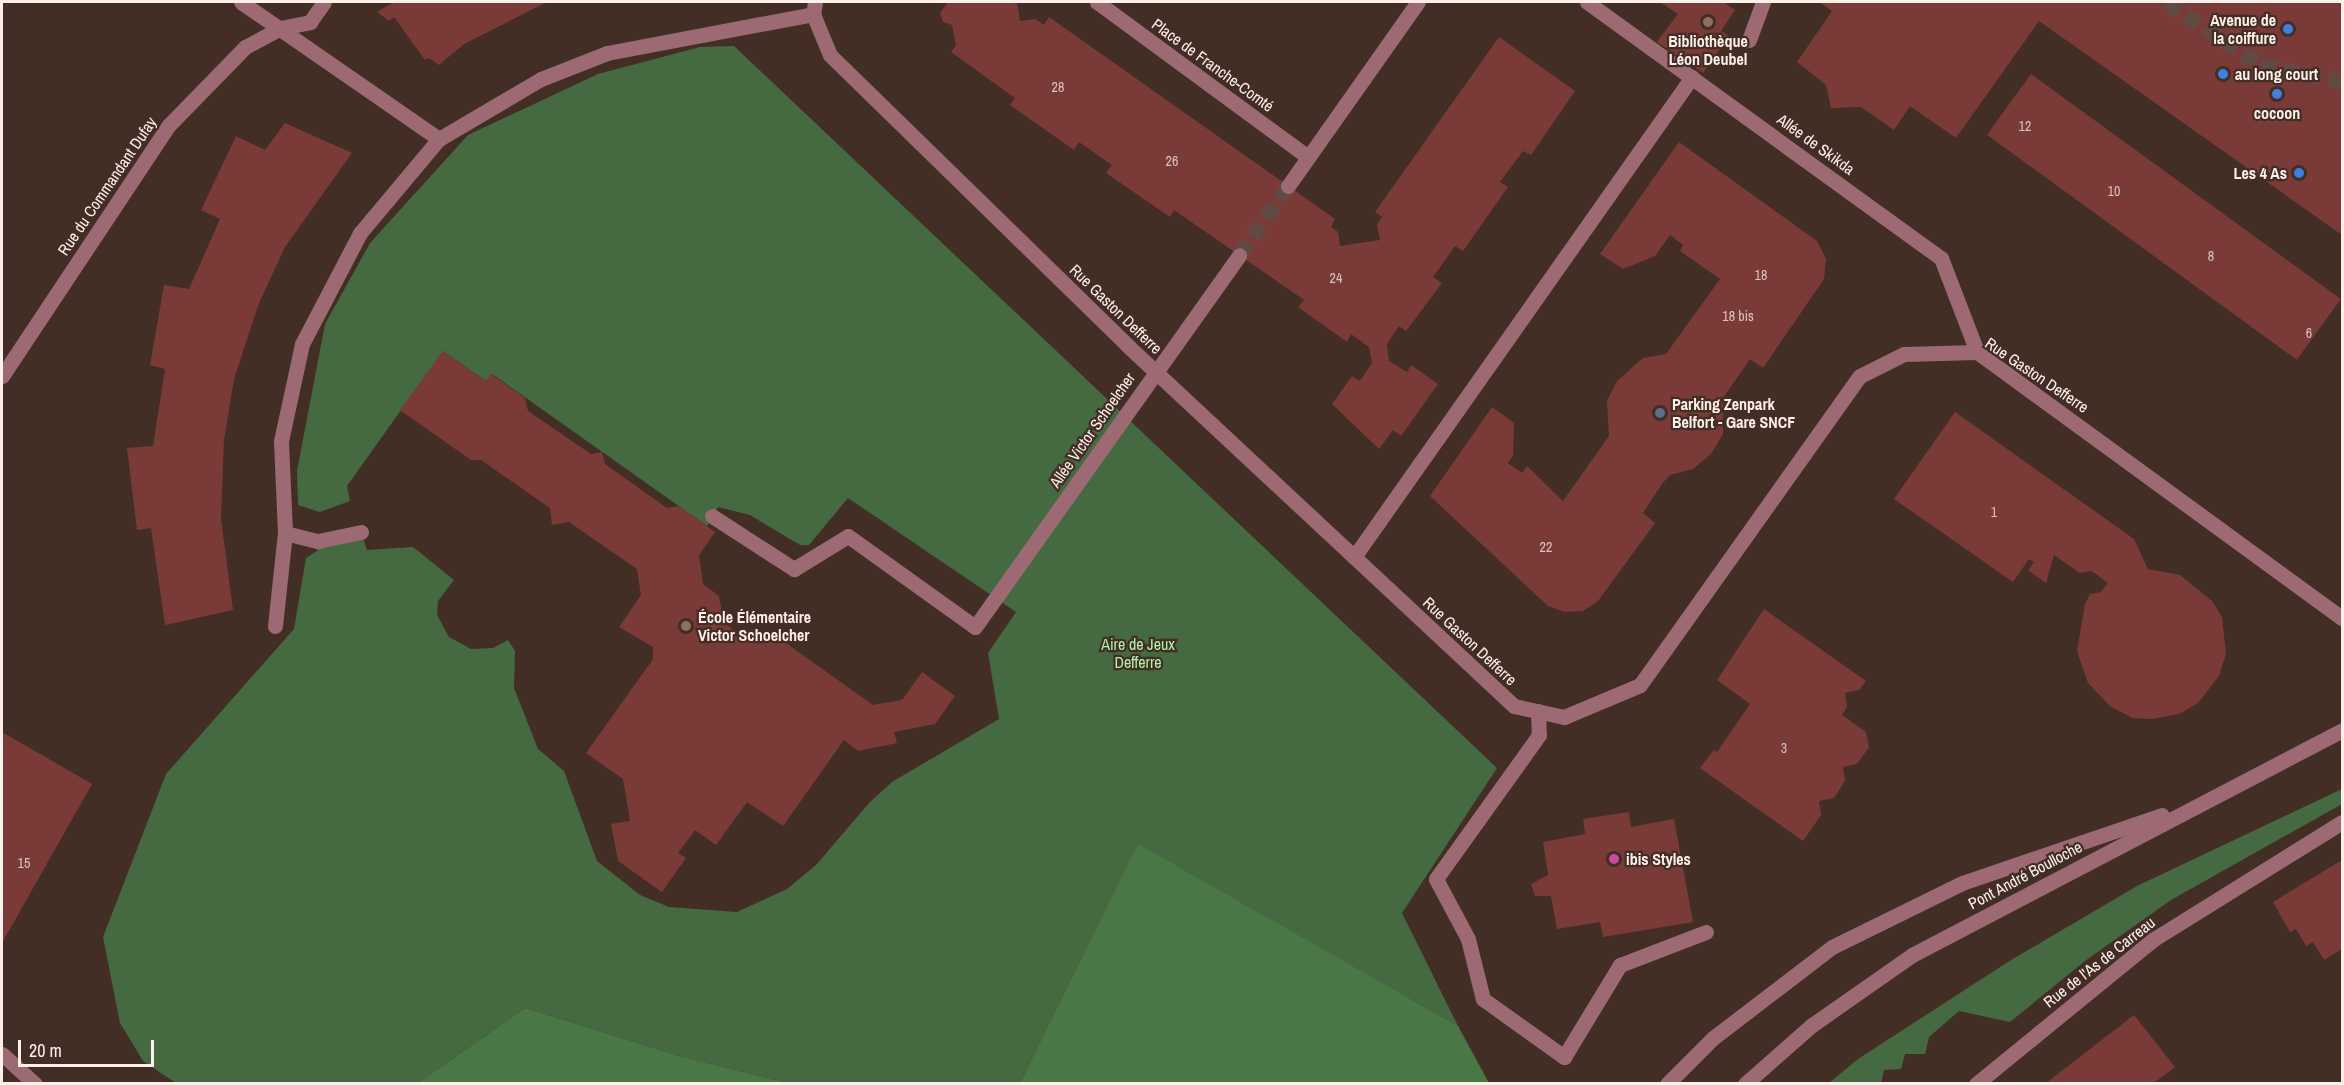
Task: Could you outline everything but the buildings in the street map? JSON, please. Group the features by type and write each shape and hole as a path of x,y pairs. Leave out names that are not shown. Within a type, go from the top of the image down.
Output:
{"street":[{"path":"241,2 439,139"},
{"name":"Rue du Commandant Dufay","path":"2,376 169,125 245,47 280,28 310,22 324,2"},
{"name":"Place de Franche-Comté","path":"1097,2 1308,157"},
{"path":"1288,186 1419,2"},
{"name":"Allée de Skikda","path":"1587,2 1941,258 1977,352"},
{"path":"1749,40 1763,2"},
{"path":"275,626 285,533 281,441 302,344 360,233 439,139 541,79 607,53 814,8"},
{"name":"Rue Gaston Defferre","path":"814,8 830,55 1156,372 1514,706 1564,717 1640,686 1860,376 1904,354 1977,352 2343,618"},
{"path":"1354,557 1692,77"},
{"name":"Allée Victor Schoelcher","path":"712,516 794,569 848,536 975,627 1239,255"},
{"path":"285,533 318,541 362,532"},
{"path":"1538,711 1539,735 1436,879 1468,939 1483,999 1564,1057 1620,965 1706,932"},
{"name":"Pont André Boulloche","path":"1745,1083 1812,1025 1912,955 2343,730"},
{"path":"1667,1083 1713,1038 1832,947 1962,883 2207,800"},
{"name":"Rue de l'As de Carreau","path":"1976,1083 2154,939 2343,822"},
{"path":"2,1054 35,1083"}],"green space":[{"name":"Aire de Jeux Defferre","path":"734,46 1497,768 1402,913 1458,1026 1138,845 1020,1083 789,1083 683,1057 525,1008 418,1083 176,1083 143,1061 120,1023 103,937 166,774 294,629 306,558 317,551 318,541 361,532 367,550 413,547 454,580 438,601 437,615 449,637 471,649 493,648 508,640 515,651 514,688 538,749 564,771 597,861 640,895 669,907 737,912 787,889 816,865 870,802 892,782 999,719 988,653 1016,612 848,498 809,545 800,545 750,515 718,507 707,526 492,374 486,381 443,351 347,486 350,501 320,512 298,505 297,471 325,324 370,243 468,135 598,74 700,47"},
{"path":"2342,789 2342,804 2171,900 2085,961 2010,1022 1959,1011 1929,1037 1925,1054 1905,1054 1901,1069 1884,1070 1881,1083 1829,1083 1858,1059 2011,960 2137,886"},
{"path":"1138,844 1458,1026 1489,1083 1020,1083"},
{"path":"525,1008 683,1057 789,1083 418,1083"}],"tunnel":[{"path":"2167,2 2261,65 2342,81"},
{"path":"1239,255 1288,186"}],"place":[{"name":"Bibliothèque Léon Deubel","path":"1708,22"},
{"name":"Avenue de la coiffure","path":"2288,29"},
{"name":"au long court","path":"2223,74"},
{"name":"cocoon","path":"2277,94"},
{"name":"Les 4 As","path":"2299,173"},
{"name":"Parking Zenpark Belfort - Gare SNCF","path":"1660,413"},
{"name":"École Élémentaire Victor Schoelcher","path":"686,626"},
{"name":"ibis Styles","path":"1614,859"}]}
